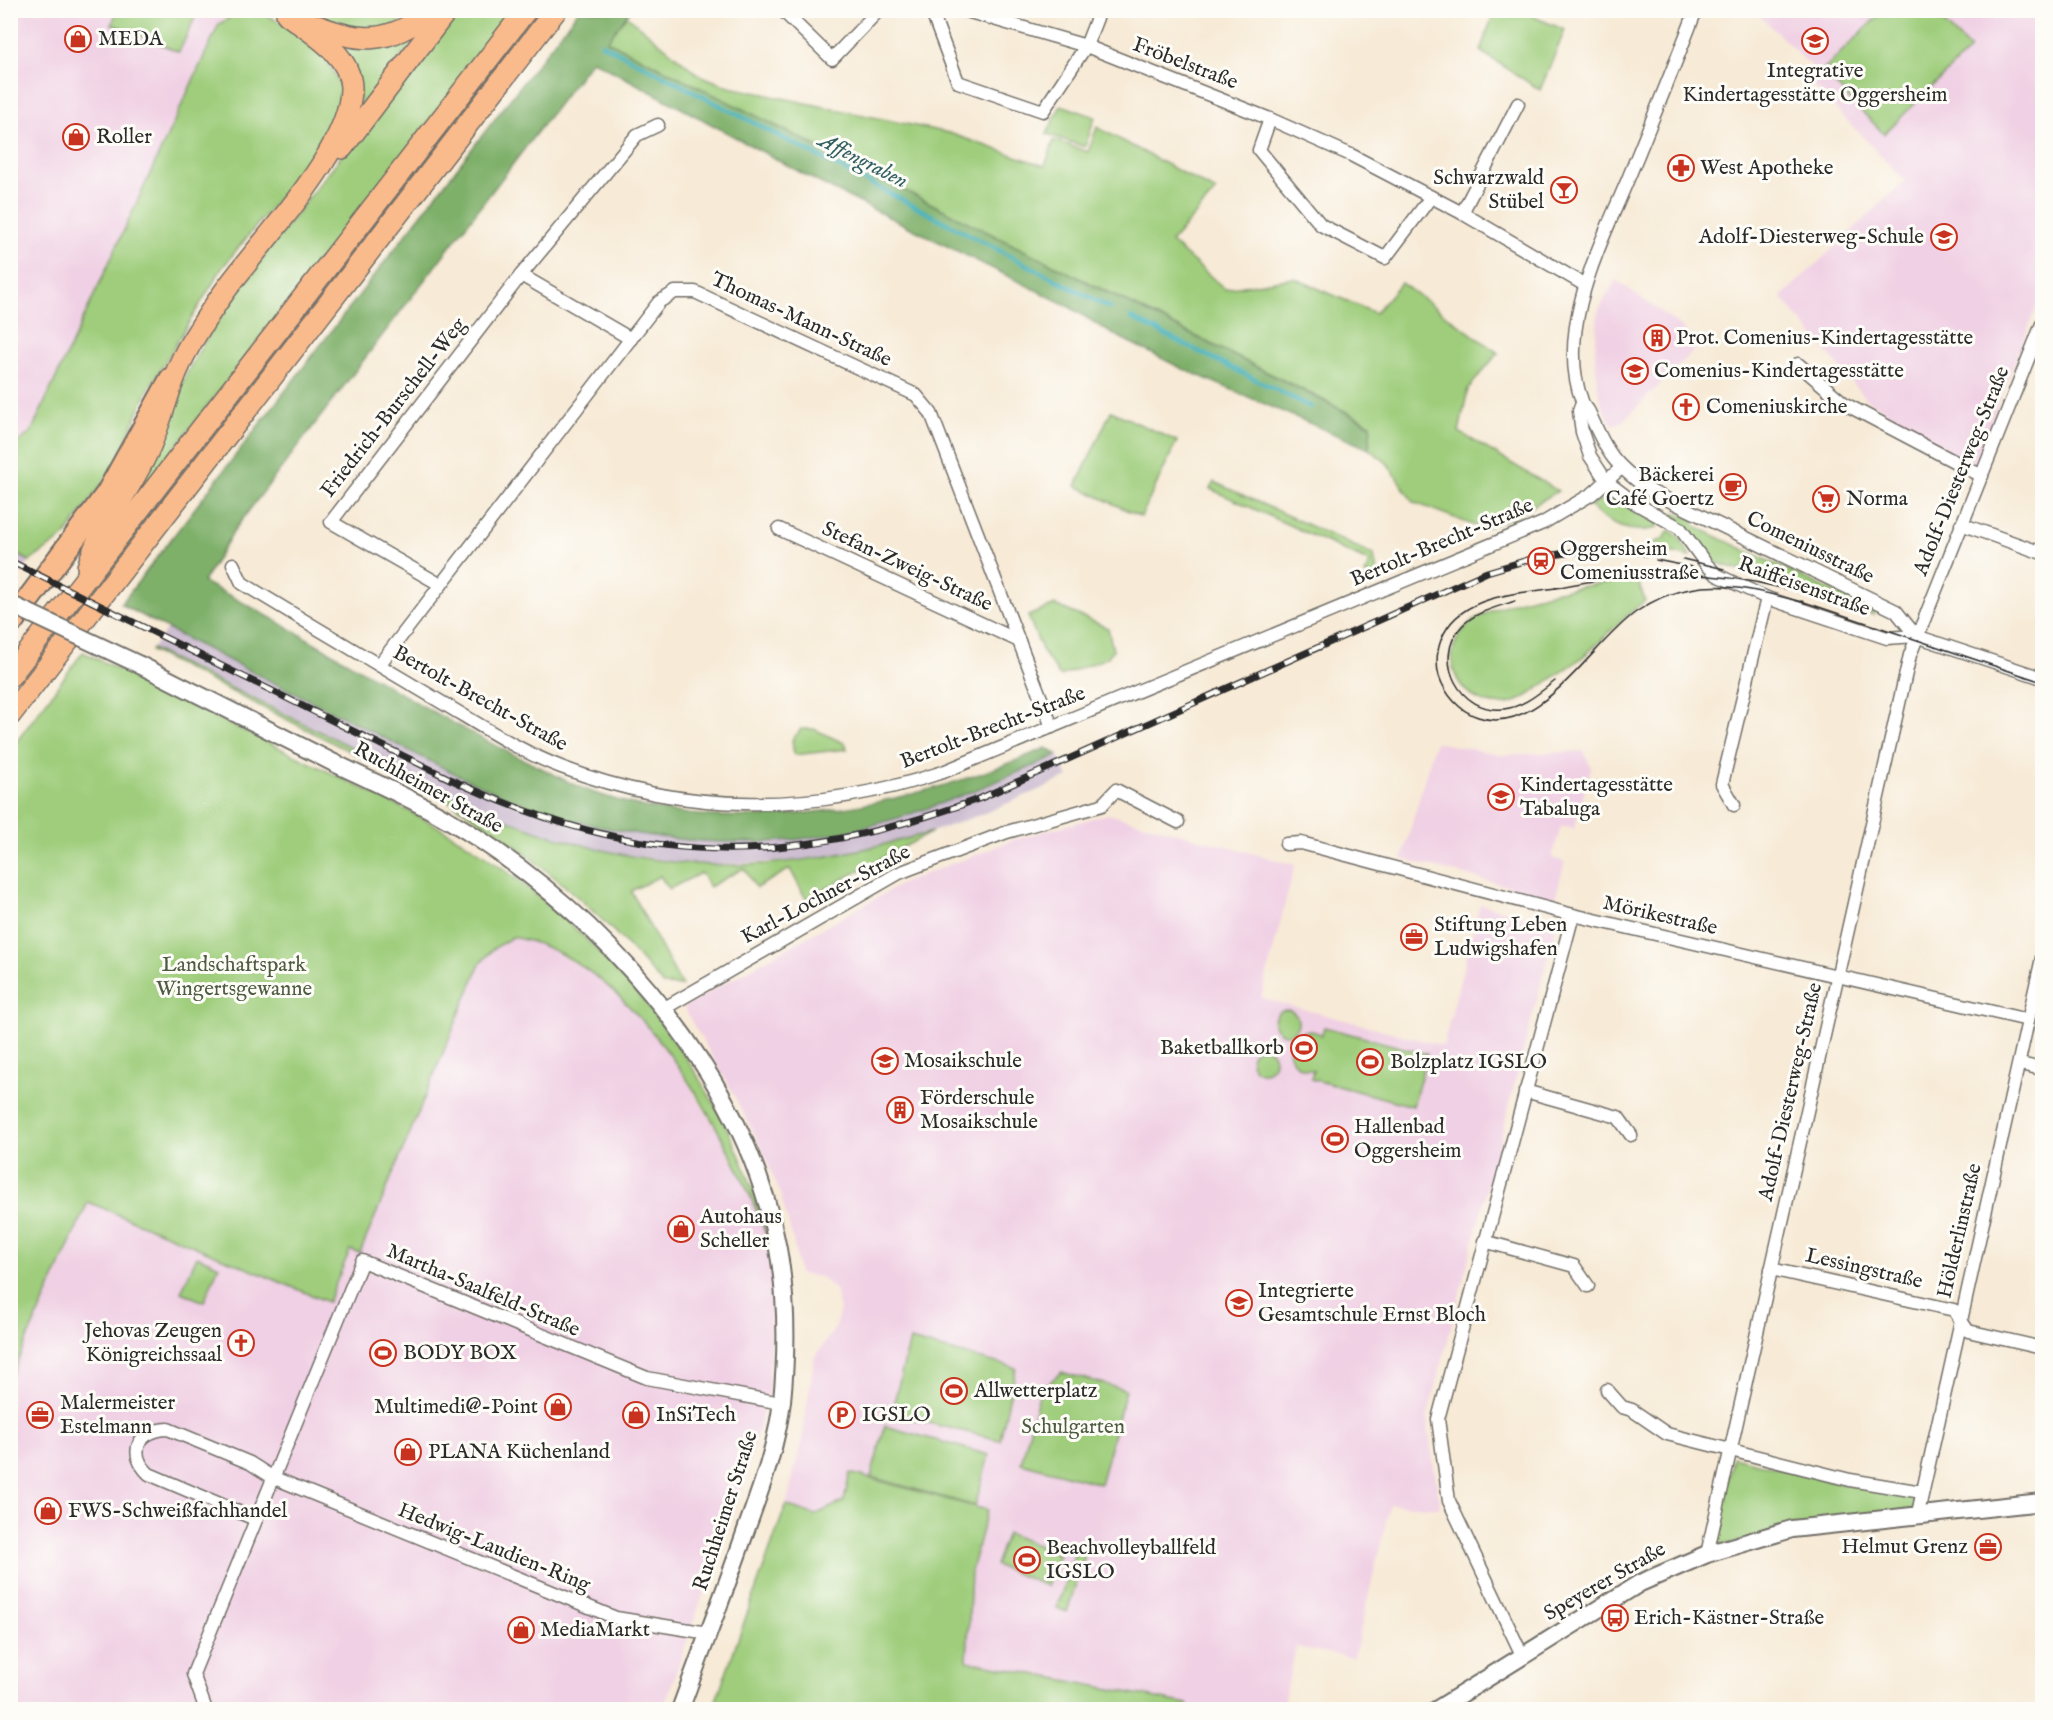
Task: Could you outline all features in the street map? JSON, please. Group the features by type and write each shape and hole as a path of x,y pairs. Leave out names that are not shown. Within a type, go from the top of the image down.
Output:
{"highway":[{"path":"284,12 339,34 381,39 415,25 433,10"},
{"path":"10,624 107,494 213,307 316,174 336,155 447,10"},
{"path":"10,676 526,10"},
{"path":"10,715 556,10"},
{"path":"284,12 334,51 344,65 351,85 348,113 316,174"},
{"path":"83,583 94,547 150,447 166,403 171,379"}],"street":[{"path":"782,10 832,59 879,10"},
{"path":"931,10 958,81 1043,111 1086,46 1100,10"},
{"name":"Fröbelstraße","path":"963,10 1086,46 1270,118 1462,213 1585,285"},
{"name":"Comeniusstraße","path":"1696,10 1585,285 1575,346 1577,381 1582,403 1588,410 1605,448 1620,469 1674,504 1896,611 1916,636"},
{"path":"1462,213 1518,104"},
{"path":"1270,118 1258,150 1321,225 1385,258 1431,197"},
{"name":"Friedrich-Burschell-Weg","path":"441,585 331,522 521,275 637,135 658,125"},
{"path":"521,275 631,339"},
{"name":"Thomas-Mann-Straße","path":"379,665 659,302 675,292 695,292 916,395 931,413 1052,727"},
{"name":"Adolf-Diesterweg-Straße","path":"1707,1554 1916,636 2043,324"},
{"path":"1798,364 1845,404 1982,476"},
{"name":"Comeniusstraße","path":"1582,403 1579,411 1587,448 1607,482"},
{"name":"Bertolt-Brecht-Straße","path":"233,564 242,584 511,743 559,767 627,789 692,802 746,805 800,803 855,796 943,772 1543,523 1592,494 1620,469"},
{"name":"Raiffeisenstraße","path":"1607,482 1635,503 1680,528 1714,573 1767,598 1887,638 1916,636 2043,678"},
{"path":"1961,524 2043,553"},
{"name":"Stefan-Zweig-Straße","path":"779,530 1019,641"},
{"path":"1734,806 1722,784 1767,598"},
{"name":"Ruchheimer Straße","path":"10,604 140,665 422,806 476,837 527,872 572,910 607,944 663,1009 712,1082 749,1152 767,1204 778,1250 786,1335 781,1403 762,1484 680,1710"},
{"name":"Karl-Lochner-Straße","path":"663,1009 899,873 1007,832 1102,805 1116,790 1178,822"},
{"name":"Mörikestraße","path":"1286,844 1301,843 1572,915 2028,1020"},
{"path":"1522,1655 1449,1501 1438,1419 1572,915"},
{"name":"Hölderlinstraße","path":"1918,1513 1960,1318 2043,958"},
{"path":"2020,1064 2043,1069"},
{"path":"1525,1091 1618,1117 1631,1134"},
{"path":"1484,1241 1574,1266 1588,1286"},
{"name":"Martha-Saalfeld-Straße","path":"272,1477 362,1261 544,1338 647,1378 781,1403"},
{"name":"Lessingstraße","path":"1771,1269 1954,1310 1968,1331 2043,1348"},
{"path":"1607,1390 1622,1407 1632,1410 1667,1434 1850,1480 1922,1492"},
{"name":"Hedwig-Laudien-Ring","path":"255,1519 149,1474 141,1467 137,1457 139,1443 156,1429 168,1429 250,1463 272,1477 616,1618 708,1633"},
{"path":"207,1710 193,1674 272,1477"},
{"name":"Speyerer Straße","path":"1436,1710 1640,1583 1707,1554 1792,1529 1918,1513 2043,1502"}],"shaded area":[{"path":"11,11 227,11 31,432 11,449"},
{"name":"Adolf-Diesterweg-Schule","path":"1755,11 2042,11 2042,294 1973,467 1866,399 1781,297 1905,181 1812,84 1815,70"},
{"name":"Comenius-Kindertagesstätte","path":"1616,280 1679,325 1699,345 1622,422 1613,425 1604,411 1598,390 1595,352 1598,311"},
{"path":"10,551 30,561 14,580 11,578"},
{"path":"167,629 489,789 565,818 618,830 697,841 767,842 816,836 977,790 1058,755 1068,777 985,813 932,832 818,860 696,865 615,853 562,841 483,812 152,649"},
{"name":"Kindertagesstätte Tabaluga","path":"1435,742 1503,755 1584,751 1591,768 1574,829 1561,826 1552,858 1565,862 1555,898 1402,859"},
{"name":"Integrierte Gesamtschule Ernst Bloch","path":"1108,814 1295,865 1261,998 1443,1046 1480,904 1556,926 1427,1419 1440,1508 1390,1504 1354,1658 1296,1647 1282,1710 1189,1709 1187,1704 967,1661 971,1571 987,1510 851,1473 844,1501 815,1515 786,1505 803,1434 814,1358 835,1328 840,1309 835,1290 821,1277 799,1274 793,1239 780,1193 761,1147 727,1082 683,1007 905,882 1016,839"},
{"path":"512,937 535,941 595,975 617,993 648,1028 678,1067 723,1141 757,1209 769,1242 773,1277 769,1392 744,1479 663,1709 11,1710 11,1376 88,1202 328,1302 351,1249 360,1252 480,964 493,949"}],"green space":[{"path":"117,10 198,11 179,52 112,24"},
{"path":"1495,10 1536,11 1534,17 1565,30 1540,90 1480,51"},
{"path":"1884,10 1932,11 1970,49 1884,134 1822,71"},
{"path":"240,11 260,12 318,41 343,92 335,129 222,268 148,390 114,467 65,536 30,561 11,551 10,449 31,432 219,24"},
{"path":"301,11 423,11 374,35 326,23"},
{"path":"458,11 515,11 131,504 176,396 209,335 299,211"},
{"path":"578,11 630,11 607,41 1371,425 1369,449 1181,368 1111,333 1068,306 822,184 592,60 235,529 203,582 492,744 584,789 655,809 711,816 768,816 826,810 884,800 941,786 1046,748 1058,755 915,812 878,824 803,839 715,842 665,838 615,830 566,818 479,785 121,604"},
{"path":"626,15 699,75 730,87 949,133 1045,166 1054,140 1088,152 1097,127 1216,191 1171,242 1225,289 1294,278 1375,313 1401,283 1498,353 1468,389 1459,432 1558,491 1516,516 1483,529 1413,502 1387,463 1369,449 1371,424 607,41"},
{"path":"423,29 361,109 357,79 342,46 372,50"},
{"path":"1061,105 1095,117 1085,147 1047,134"},
{"path":"1111,411 1177,441 1141,517 1076,486"},
{"path":"1214,482 1374,555 1377,573 1371,576 1365,574 1370,562 1210,489"},
{"path":"1610,495 1659,524 1656,528 1638,530 1612,523 1596,513 1590,506"},
{"path":"1675,512 1692,519 1696,527 1875,611 1874,615 1712,561 1690,531 1673,516"},
{"path":"1669,530 1679,537 1691,557 1645,546 1664,539"},
{"path":"1637,578 1645,601 1580,659 1527,696 1502,704 1486,702 1472,696 1461,685 1454,671 1452,656 1456,641 1467,626 1481,616 1500,607 1548,593"},
{"path":"1055,605 1108,628 1113,650 1107,658 1060,676 1043,652 1028,616"},
{"path":"152,649 484,810 565,840 606,851 696,864 756,864 845,853 932,832 806,899 790,869 756,888 744,868 709,887 701,873 669,889 660,876 631,891 682,986 663,985 640,958 591,909 538,864 482,822 452,803 151,651"},
{"name":"Landschaftspark Wingertsgewanne","path":"83,652 426,820 484,855 533,892 579,932 622,976 661,1023 696,1074 726,1127 751,1183 769,1242 752,1199 703,1104 672,1057 637,1015 598,979 557,952 512,937 493,949 480,964 360,1253 350,1250 328,1302 88,1202 11,1376 11,749"},
{"path":"801,729 814,729 846,744 847,749 794,755 792,740"},
{"path":"1286,1010 1295,1013 1298,1022 1295,1031 1286,1034 1277,1031 1274,1022 1277,1013"},
{"name":"Bolzplatz IGSLO","path":"1324,1027 1427,1054 1413,1106 1311,1079 1313,1070 1301,1067 1293,1061 1290,1045 1294,1037 1301,1032 1310,1031 1322,1035"},
{"path":"1263,1048 1272,1051 1275,1060 1272,1069 1263,1072 1254,1069 1251,1060 1254,1051"},
{"path":"197,1256 219,1266 204,1302 181,1292"},
{"name":"Allwetterplatz","path":"910,1340 1016,1368 1000,1440 891,1414"},
{"name":"Schulgarten","path":"1061,1372 1126,1390 1100,1484 1021,1463 1040,1391"},
{"path":"885,1426 989,1455 975,1506 871,1477"},
{"path":"1733,1457 1848,1485 1917,1496 1914,1509 1713,1547"},
{"path":"850,1473 987,1510 971,1571 967,1661 1187,1704 1189,1709 713,1709 786,1505 815,1515 844,1501"},
{"name":"Beachvolleyballfeld IGSLO","path":"1007,1533 1059,1554 1047,1586 995,1565"},
{"path":"1078,1543 1088,1546 1067,1612 1057,1608"}],"waterway":[{"name":"Affengraben","path":"602,44 1110,308"},
{"name":"Affengraben","path":"1131,318 1311,407"}],"tram line":[{"path":"1683,559 1724,569"},
{"path":"1656,560 1692,567"},
{"path":"1555,588 1614,578 1671,574 1727,578 1786,589"},
{"path":"1563,587 1493,598 1476,604 1450,625 1441,640 1437,667 1445,689 1465,711 1478,717 1500,720 1522,714 1543,701 1563,684 1619,626 1636,612 1676,592 1704,587 1734,588 1806,603"},
{"path":"1515,601 1480,614 1462,626 1453,639 1449,654 1450,668 1455,682 1463,694 1475,703 1488,708 1504,709 1525,702 1555,681"},
{"path":"1801,601 2042,682"}],"railway":[{"path":"10,561 450,779 519,808 586,830 650,843 713,849 777,847 842,838 910,822 981,798 1487,572 1534,558 1573,552 1611,550 1658,554"}],"place":[{"name":"MEDA","path":"78,39"},
{"name":"Integrative Kindertagesstätte Oggersheim","path":"1815,41"},
{"name":"Roller","path":"76,137"},
{"name":"West Apotheke","path":"1681,168"},
{"name":"Schwarzwald Stübel","path":"1564,190"},
{"name":"Adolf-Diesterweg-Schule","path":"1944,237"},
{"name":"Prot. Comenius-Kindertagesstätte","path":"1657,338"},
{"name":"Comenius-Kindertagesstätte","path":"1635,371"},
{"name":"Comeniuskirche","path":"1686,407"},
{"name":"Bäckerei Café Goertz","path":"1733,487"},
{"name":"Norma","path":"1826,499"},
{"name":"Oggersheim Comeniusstraße","path":"1541,561"},
{"name":"Kindertagesstätte Tabaluga","path":"1501,797"},
{"name":"Stiftung Leben Ludwigshafen","path":"1414,937"},
{"name":"Baketballkorb","path":"1304,1048"},
{"name":"Mosaikschule","path":"885,1061"},
{"name":"Bolzplatz IGSLO","path":"1370,1062"},
{"name":"Förderschule Mosaikschule","path":"900,1110"},
{"name":"Hallenbad Oggersheim","path":"1335,1139"},
{"name":"Autohaus Scheller","path":"681,1229"},
{"name":"Integrierte Gesamtschule Ernst Bloch","path":"1239,1303"},
{"name":"Jehovas Zeugen Königreichssaal","path":"241,1343"},
{"name":"BODY BOX","path":"383,1353"},
{"name":"Allwetterplatz","path":"954,1391"},
{"name":"Multimedi@-Point","path":"558,1407"},
{"name":"Malermeister Estelmann","path":"40,1415"},
{"name":"InSiTech","path":"636,1415"},
{"name":"IGSLO","path":"842,1415"},
{"name":"PLANA Küchenland","path":"408,1452"},
{"name":"FWS-Schweißfachhandel","path":"48,1511"},
{"name":"Helmut Grenz","path":"1988,1547"},
{"name":"Beachvolleyballfeld IGSLO","path":"1027,1560"},
{"name":"Erich-Kästner-Straße","path":"1615,1618"},
{"name":"MediaMarkt","path":"521,1630"}]}
